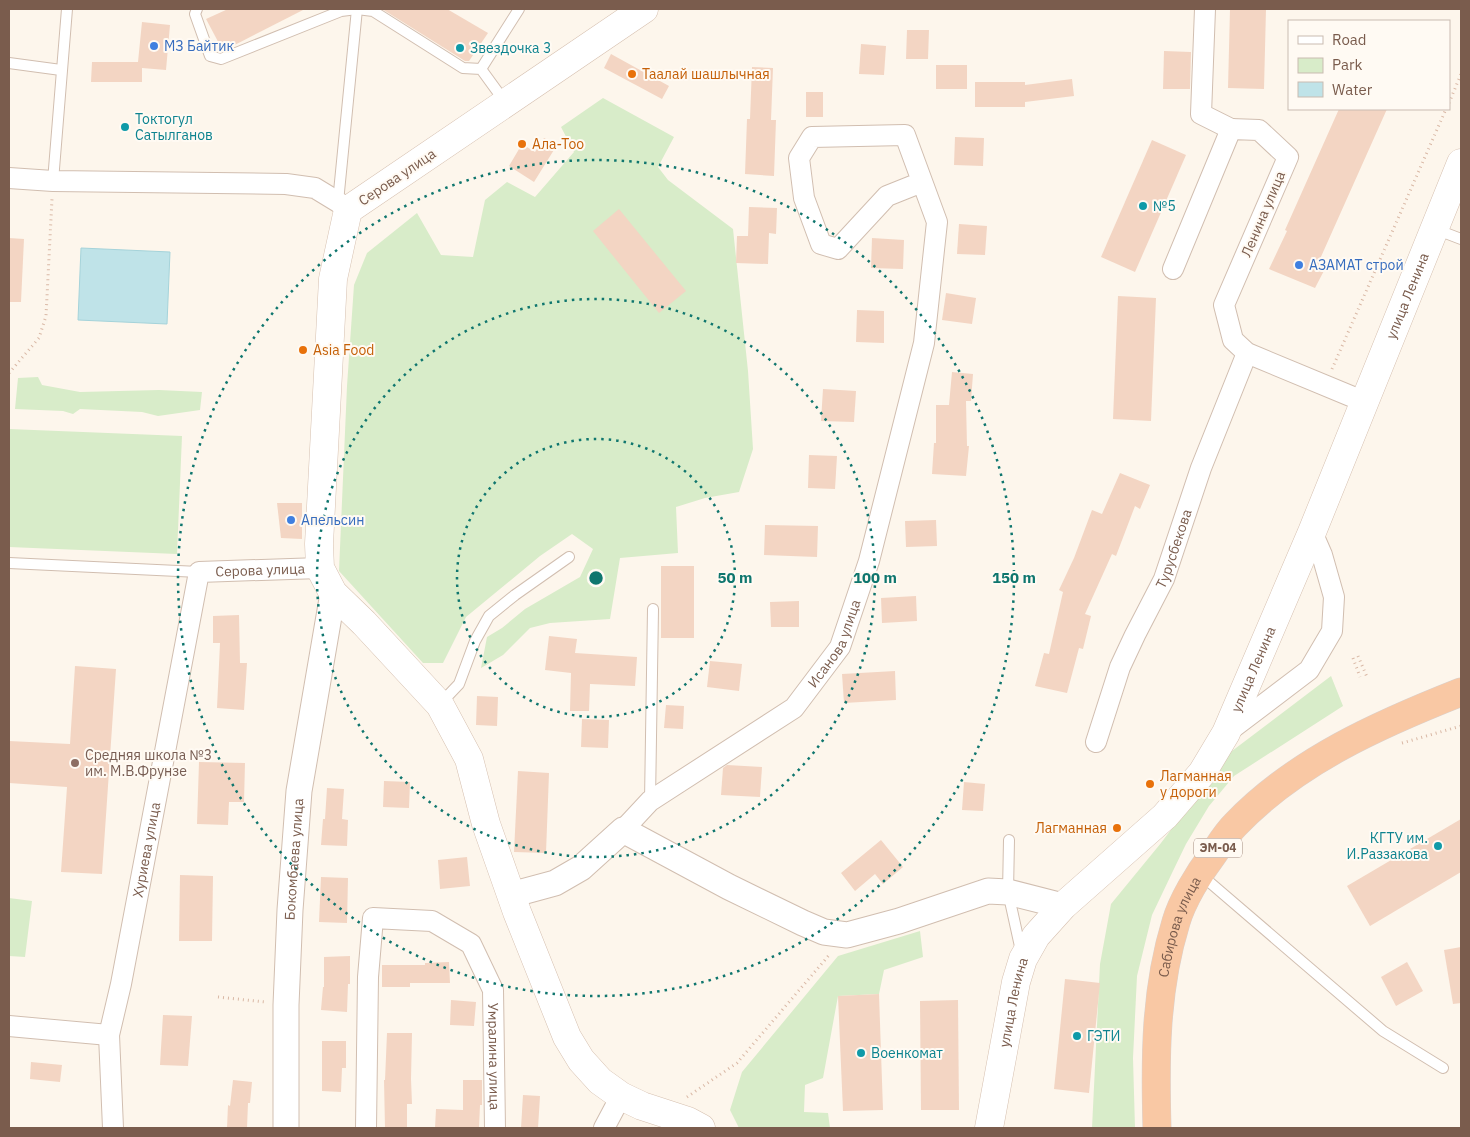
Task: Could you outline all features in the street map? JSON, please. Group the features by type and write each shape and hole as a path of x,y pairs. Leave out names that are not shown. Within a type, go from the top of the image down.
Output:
{"highway":[{"name":"Сабирова улица","path":"1157,1128 1155,1058 1162,979 1176,920 1199,873 1234,827 1272,790 1319,759 1369,732 1461,692"}],"main road":[{"name":"Серова улица","path":"644,9 505,103 343,206 333,279 319,544 320,568 333,593 364,623 440,705 469,760 486,824 511,895 567,1037 581,1060 600,1081 621,1096 701,1128"},
{"name":"улица Ленина","path":"989,1128 1016,982 1023,959 1036,936 1063,906 1165,816 1202,773 1226,733 1312,532 1461,163"}],"street":[{"path":"1172,268 1230,129 1201,114 1205,9"},
{"name":"Ленина улица","path":"1230,129 1259,130 1288,157 1224,305 1233,340 1247,353 1365,402"},
{"name":"Исанова улица","path":"511,895 555,883 581,868 624,830 650,801 794,708 840,647 869,561 924,343 937,222 905,135 812,137 799,158 804,198 821,244 838,250 887,196 922,182"},
{"path":"9,178 286,184 315,188 343,206"},
{"name":"Турусбекова","path":"1096,742 1120,667 1134,635 1164,579 1201,468 1247,353"},
{"path":"1226,733 1310,670 1332,631 1334,598 1322,555 1312,532"},
{"name":"Серова улица","path":"199,572 320,568"},
{"name":"Хуриева улица","path":"113,1128 109,1035 121,984 199,572"},
{"name":"Бокомбаева улица","path":"286,1128 286,1005 290,910 299,791 333,593"},
{"path":"624,830 729,887 824,932 846,935 899,921 988,891 1008,892 1063,906"},
{"name":"Умралина улица","path":"366,1128 368,977 373,918 432,921 471,944 493,990 495,1128"},
{"path":"9,1026 109,1035"},
{"path":"604,1128 621,1096"}],"lane":[{"path":"53,180 67,9"},
{"path":"197,9 195,14 210,56 221,59 341,11 356,9 374,11 463,68 481,69"},
{"path":"343,206 356,9"},
{"path":"481,69 519,9"},
{"path":"9,63 61,70"},
{"path":"481,69 505,103"},
{"path":"1434,229 1461,239"},
{"path":"440,705 459,684 474,641 489,616 515,594 569,557"},
{"path":"9,563 199,572"},
{"path":"650,801 653,609"},
{"path":"1009,840 1008,892 1023,959"},
{"path":"1199,873 1384,1031 1443,1068"}],"path":[{"path":"1450,101 1461,74"},
{"path":"1325,385 1446,110"},
{"path":"9,373 38,338 46,316 53,180"},
{"path":"1358,656 1367,677"},
{"path":"1353,658 1360,677"},
{"path":"1400,744 1461,726"},
{"path":"684,1099 737,1063 846,935"},
{"path":"218,997 286,1005"}],"green space":[{"path":"603,98 674,137 658,167 668,180 733,229 748,371 753,449 739,492 705,498 676,507 678,553 620,558 610,619 550,623 530,628 503,655 481,668 487,637 502,628 525,609 580,577 593,549 572,534 540,556 466,617 443,663 423,663 339,571 347,386 354,285 367,253 417,213 441,255 473,257 485,200 507,182 535,197 574,152 561,127"},
{"path":"38,377 42,385 80,392 159,390 202,392 200,410 158,416 142,412 80,409 73,414 63,411 15,409 18,378"},
{"path":"9,429 182,436 177,554 9,547"},
{"path":"1331,676 1343,706 1234,776 1209,806 1186,844 1152,915 1137,976 1133,1058 1135,1128 1092,1128 1100,964 1111,904 1161,843 1228,754"},
{"path":"9,898 32,901 25,957 9,956"},
{"path":"920,931 923,957 884,970 879,994 838,996 823,1078 805,1085 804,1112 828,1113 830,1128 739,1128 730,1110 742,1072 838,956"}],"water":[{"path":"81,248 170,252 167,324 78,320"}],"building":[{"path":"228,9 305,9 223,51 206,19"},
{"name":"Звездочка 3","path":"382,9 447,9 488,33 469,61 465,61"},
{"path":"1230,9 1266,9 1264,89 1228,88"},
{"path":"142,22 170,25 166,70 142,68 142,82 91,82 92,62 138,62"},
{"path":"907,30 929,30 928,59 906,59"},
{"path":"861,44 886,46 884,75 859,74"},
{"path":"1164,51 1191,52 1190,89 1163,89"},
{"name":"Таалай шашлычная","path":"611,54 669,86 662,99 604,68"},
{"path":"936,65 967,65 967,89 936,89"},
{"path":"752,67 773,68 771,120 776,120 774,176 745,174 747,119 750,119"},
{"path":"1072,79 1074,96 1025,102 1025,107 975,107 975,82 1025,82 1025,85"},
{"path":"806,92 823,92 823,117 806,117"},
{"path":"1339,110 1387,110 1320,259 1328,263 1315,288 1269,269 1287,231 1285,230"},
{"path":"955,137 984,138 983,166 954,165"},
{"path":"544,138 557,145 534,182 509,166 522,144 535,152"},
{"name":"№5","path":"1152,140 1186,155 1135,272 1101,257"},
{"path":"749,207 777,208 776,234 769,233 768,264 736,263 737,236 748,236"},
{"path":"619,209 686,291 659,313 593,231"},
{"path":"959,224 987,226 985,255 957,254"},
{"path":"9,238 24,239 21,302 9,302"},
{"path":"872,238 904,240 903,269 871,268"},
{"path":"946,293 976,298 972,324 942,320"},
{"path":"1118,296 1156,298 1151,421 1113,419"},
{"path":"857,310 884,311 884,343 856,342"},
{"path":"952,372 973,374 971,401 966,401 967,446 969,446 966,476 932,474 934,443 936,443 936,405 949,405"},
{"path":"823,389 856,391 854,422 821,421"},
{"path":"809,455 837,456 835,489 808,488"},
{"path":"1120,473 1150,485 1140,509 1135,506 1116,556 1112,554 1085,614 1091,616 1083,649 1079,648 1067,693 1035,686 1044,653 1049,654 1063,592 1059,590 1074,558 1092,510 1102,514"},
{"name":"Апельсин","path":"277,503 302,503 302,539 281,538"},
{"path":"936,520 937,546 906,547 905,521"},
{"path":"765,525 818,526 817,557 764,555"},
{"path":"661,566 694,566 694,638 661,638"},
{"path":"916,596 917,621 882,623 881,598"},
{"path":"799,601 799,627 771,627 770,602"},
{"path":"239,615 240,663 247,663 244,710 217,708 220,643 213,643 213,616"},
{"path":"549,636 577,639 575,653 637,657 635,686 590,684 589,711 570,711 571,673 545,670"},
{"path":"710,661 742,664 739,691 707,687"},
{"path":"75,666 116,669 102,874 61,872 67,787 9,783 9,741 70,744"},
{"path":"895,671 896,700 844,703 842,674"},
{"path":"477,696 498,697 497,726 476,725"},
{"path":"666,705 684,706 683,729 664,728"},
{"path":"582,719 609,720 608,748 581,747"},
{"path":"199,762 245,763 244,802 229,802 228,825 197,824"},
{"path":"727,765 762,767 760,797 721,795 723,768"},
{"path":"518,771 549,773 546,853 514,852"},
{"path":"384,781 410,782 409,808 383,807"},
{"path":"964,782 985,784 983,811 962,810"},
{"path":"327,788 344,789 342,819 348,820 347,846 321,845"},
{"name":"КГТУ им. И.Раззакова","path":"1461,819 1461,872 1370,926 1347,886"},
{"path":"881,840 903,867 883,884 875,874 855,891 841,873"},
{"path":"467,857 470,886 440,889 438,860"},
{"path":"180,875 213,876 212,941 179,941"},
{"path":"321,877 348,878 347,923 319,922"},
{"path":"1461,947 1461,1003 1453,1004 1444,950"},
{"path":"350,956 347,1012 321,1010 324,987 324,957"},
{"path":"449,962 450,983 410,983 410,987 382,987 382,965 425,965 425,963"},
{"path":"1407,962 1423,991 1396,1006 1381,977"},
{"name":"ГЭТИ","path":"1065,979 1100,983 1089,1093 1054,1089"},
{"name":"Военкомат","path":"879,994 883,1110 843,1111 838,996"},
{"path":"451,1000 476,1002 474,1026 450,1025"},
{"path":"958,1000 959,1110 921,1110 920,1001"},
{"path":"163,1015 192,1016 188,1066 160,1065"},
{"path":"387,1033 412,1033 412,1104 407,1104 407,1128 385,1128 384,1080"},
{"path":"322,1041 346,1041 346,1068 342,1068 341,1092 322,1091"},
{"path":"31,1062 62,1065 60,1082 30,1079"},
{"path":"233,1080 252,1082 250,1103 248,1103 247,1128 227,1128 228,1105 230,1106"},
{"path":"463,1080 482,1080 482,1105 480,1105 479,1128 435,1128 436,1109 463,1110"},
{"path":"523,1095 540,1096 538,1128 521,1128"}],"place":[{"name":"МЗ Байтик","path":"154,46"},
{"name":"Звездочка 3","path":"460,48"},
{"name":"Таалай шашлычная","path":"632,74"},
{"name":"Токтогул Сатылганов","path":"125,127"},
{"name":"Ала-Тоо","path":"522,144"},
{"name":"№5","path":"1143,206"},
{"name":"АЗАМАТ строй","path":"1299,265"},
{"name":"Asia Food","path":"303,350"},
{"name":"Апельсин","path":"291,520"},
{"name":"Средняя школа №3 им. М.В.Фрунзе","path":"75,763"},
{"name":"Лагманная у дороги","path":"1150,784"},
{"name":"Лагманная","path":"1117,828"},
{"name":"КГТУ им. И.Раззакова","path":"1438,846"},
{"name":"ГЭТИ","path":"1077,1036"},
{"name":"Военкомат","path":"861,1053"}]}
